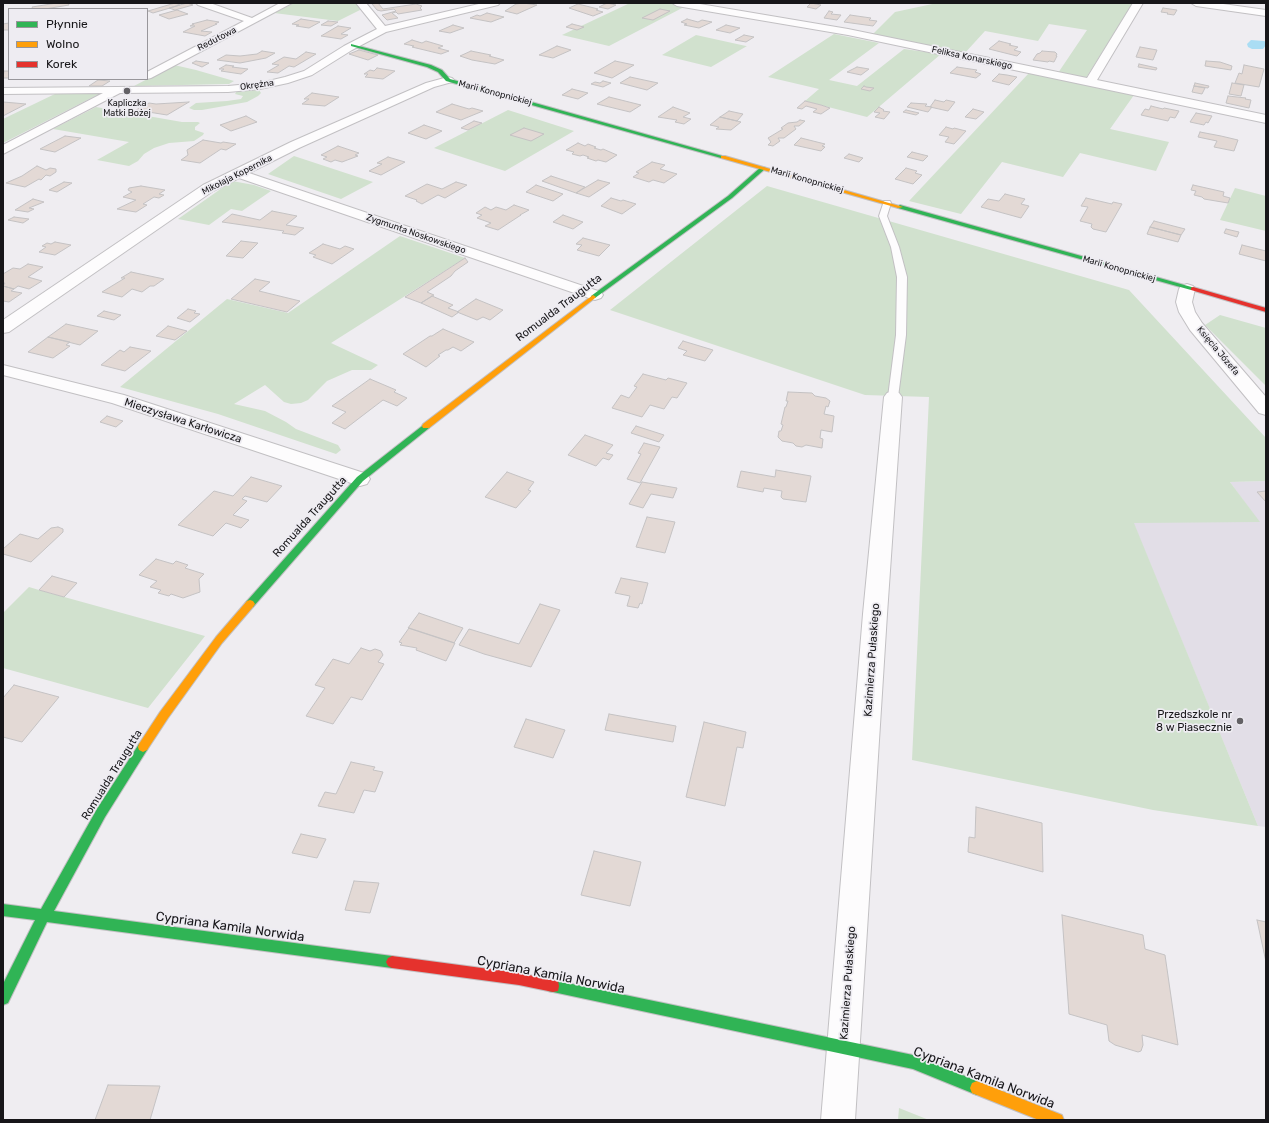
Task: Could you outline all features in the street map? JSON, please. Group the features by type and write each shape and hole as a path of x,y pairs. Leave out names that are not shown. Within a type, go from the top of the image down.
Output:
{"street":[{"path":"201,3 252,21"},
{"name":"Redutowa","path":"148,75 287,3"},
{"path":"361,3 383,30"},
{"name":"Okrężna","path":"3,91 228,89 273,84 308,73 352,45 383,30 495,3"},
{"name":"Feliksa Konarskiego","path":"677,3 848,32 1266,119"},
{"path":"1090,83 1138,3"},
{"path":"1196,3 1266,13"},
{"name":"Marii Konopnickiej","path":"352,45 429,66 440,71 448,80 1266,310"},
{"path":"3,150 138,80"},
{"name":"Mikołaja Kopernika","path":"3,328 208,188 237,173 430,85 448,80"},
{"name":"Romualda Traugutta","path":"3,998 44,916 101,813 168,709 224,634 274,574 360,479 389,454 595,295 730,198 763,168"},
{"name":"Zygmunta Noskowskiego","path":"237,173 595,295"},
{"name":"Księcia Józefa","path":"1187,289 1184,302 1187,312 1196,326 1266,409"},
{"name":"Mieczysława Karłowicza","path":"3,370 118,399 360,479"},
{"name":"Kazimierza Pułaskiego","path":"838,1120 893,397"},
{"name":"Cypriana Kamila Norwida","path":"3,910 519,979 843,1049 913,1062 1057,1120"}],"lane":[{"name":"Kazimierza Pułaskiego","path":"887,204 883,216 894,247 902,277 901,335 893,397"}],"shaded area":[{"name":"Przedszkole nr 8 w Piasecznie","path":"1266,481 1266,827 1258,826 1133,522 1259,522 1230,482"}],"green space":[{"path":"294,3 355,3 362,9 338,21 274,13"},
{"path":"630,3 667,3 686,6 609,46 562,35"},
{"path":"937,3 1133,3 1086,78 1058,73 1087,30 1049,24 1038,41 985,31 964,54 872,35 895,12"},
{"path":"834,34 879,43 829,80 857,86 904,49 941,54 867,117 805,101 819,89 768,77"},
{"path":"696,35 747,46 711,67 662,55"},
{"path":"174,65 234,81 229,84 134,86"},
{"path":"1029,73 1134,95 1110,129 1169,142 1156,171 1080,153 1063,177 1002,162 961,214 909,201"},
{"path":"259,90 261,93 258,96 247,102 202,110 194,110 189,108 196,103 241,99 243,96 235,94 237,91"},
{"path":"105,91 3,143 3,119 59,92"},
{"path":"96,107 182,122 198,122 200,123 195,127 195,130 204,133 194,141 169,143 154,148 144,154 138,161 129,166 97,160 129,142 53,129"},
{"path":"508,110 574,131 505,171 434,148"},
{"path":"294,156 373,182 341,199 268,174"},
{"path":"232,181 254,185 271,191 242,211 231,209 209,225 178,219"},
{"path":"767,186 1129,290 1266,438 1266,481 1230,482 1260,522 1134,523 1258,826 1153,810 912,760 929,397 865,395 610,310"},
{"path":"1235,188 1266,196 1266,231 1220,220"},
{"path":"400,236 465,258 331,343 378,365 371,370 352,370 327,381 308,400 301,403 291,404 284,402 265,385 234,404 265,411 296,429 338,445 341,450 336,454 218,414 120,387 227,299 288,313"},
{"path":"1220,315 1266,328 1266,386 1205,325"},
{"path":"29,587 205,636 148,708 3,668 3,613"},
{"path":"899,1108 929,1120 898,1120"}],"water":[{"path":"1251,40 1264,41 1266,42 1266,45 1263,49 1252,49 1248,47 1247,44"}],"building":[{"path":"57,3 68,3 69,5 51,8 32,7"},
{"path":"175,3 180,5 153,13 148,11"},
{"path":"187,3 193,5 175,10 169,8"},
{"path":"378,3 383,9 416,4 422,6 420,8 422,10 398,14 396,12 392,13 398,18 387,20 382,15 396,11 394,9 381,11 377,10 372,4"},
{"path":"523,3 537,5 517,14 505,11 516,4"},
{"path":"607,3 616,5 608,9 599,7"},
{"path":"811,3 821,5 816,9 807,7"},
{"path":"578,4 598,9 596,10 603,12 593,16 569,8"},
{"path":"1163,8 1177,10 1174,15 1167,14 1168,13 1161,12"},
{"path":"660,9 670,11 653,20 642,18"},
{"path":"177,10 188,14 169,19 159,15"},
{"path":"829,11 833,12 831,14 841,15 837,20 824,18"},
{"path":"487,13 504,17 491,22 470,18 477,15 480,16"},
{"path":"850,15 871,18 869,20 877,21 873,26 844,22"},
{"path":"301,19 320,22 309,28 292,24"},
{"path":"687,19 698,22 702,20 712,22 699,28 684,25 687,24 681,22"},
{"path":"207,20 219,22 201,31 212,32 205,36 183,32 195,26 190,26 194,24 192,24"},
{"path":"328,21 338,22 331,26 321,25"},
{"path":"8,23 8,30 3,30 3,24"},
{"path":"572,24 584,27 577,30 566,27"},
{"path":"453,25 464,28 450,33 439,31"},
{"path":"726,25 740,28 730,33 716,30"},
{"path":"338,26 351,28 341,34 348,35 341,39 321,36"},
{"path":"744,35 754,37 746,42 735,40"},
{"path":"412,40 422,43 426,41 443,46 438,48 449,51 441,54 404,44"},
{"path":"999,41 1018,47 1014,50 1021,52 1017,56 989,49"},
{"path":"557,46 571,50 553,58 539,55"},
{"path":"1140,47 1157,50 1153,60 1136,57"},
{"path":"359,50 378,55 368,60 349,54"},
{"path":"262,51 275,53 266,58 240,63 217,60 226,55 240,56 257,54"},
{"path":"471,51 491,55 489,56 504,60 495,64 472,60 460,56"},
{"path":"1042,51 1055,52 1057,56 1054,62 1033,60 1037,54"},
{"path":"306,52 316,54 294,67 289,66 278,73 267,72 279,65 272,64 284,57 296,59"},
{"path":"196,61 209,63 202,67 192,63"},
{"path":"615,61 634,65 612,78 594,73"},
{"path":"1206,61 1220,62 1232,66 1231,70 1205,66"},
{"path":"1139,64 1157,68 1156,70 1138,67"},
{"path":"226,65 248,69 241,74 221,71 224,69 219,69"},
{"path":"1244,65 1264,69 1259,87 1235,83 1239,73 1242,74"},
{"path":"857,67 869,69 861,75 847,72"},
{"path":"957,67 977,70 975,72 981,74 976,78 950,73"},
{"path":"377,68 395,71 383,79 365,77 368,74 364,74 370,70 374,71"},
{"path":"4,71 8,71 8,78 3,78"},
{"path":"999,74 1017,77 1009,85 992,81"},
{"path":"630,77 658,83 647,90 620,83"},
{"path":"98,80 110,81 102,86 89,86"},
{"path":"603,81 611,83 603,87 591,84 595,82 600,83"},
{"path":"1195,83 1209,86 1208,88 1194,86"},
{"path":"1232,83 1244,85 1241,96 1229,94"},
{"path":"864,86 874,88 870,91 861,89"},
{"path":"1194,86 1205,88 1202,94 1192,92"},
{"path":"572,89 588,93 578,99 562,95"},
{"path":"312,93 339,97 325,106 302,104 309,99 304,99"},
{"path":"1228,96 1251,100 1249,108 1226,103"},
{"path":"609,97 641,105 630,112 597,104"},
{"path":"935,100 955,102 948,111 930,107"},
{"path":"805,101 830,108 821,114 813,112 817,109 806,106 802,109 797,108"},
{"path":"3,102 15,103 26,104 3,116"},
{"path":"189,102 167,115 136,110 149,103"},
{"path":"911,103 927,104 925,106 932,107 928,112 907,107"},
{"path":"452,104 483,111 461,120 436,112"},
{"path":"1151,106 1179,111 1175,118 1170,117 1168,121 1141,115 1145,109 1149,110"},
{"path":"673,107 690,113 683,117 691,119 684,124 675,122 677,120 658,117"},
{"path":"879,107 884,110 883,111 890,112 884,119 875,117 880,113 874,112"},
{"path":"973,109 984,112 976,119 965,117"},
{"path":"906,110 919,113 916,115 903,112"},
{"path":"729,111 743,114 737,121 720,117"},
{"path":"1196,113 1212,116 1208,123 1206,122 1204,125 1190,122"},
{"path":"246,116 257,122 231,131 220,125"},
{"path":"720,117 741,122 731,130 716,129 719,127 710,125"},
{"path":"800,120 805,121 799,126 794,126 796,129 784,138 778,138 780,141 773,146 768,145 771,142 768,138 783,129 781,128 788,123 797,122"},
{"path":"474,121 482,123 468,130 461,128"},
{"path":"424,125 442,131 426,139 408,133"},
{"path":"946,127 966,131 954,144 945,142 949,137 939,135"},
{"path":"524,128 544,134 531,141 510,135"},
{"path":"1200,132 1238,140 1234,151 1214,147 1217,141 1198,137"},
{"path":"65,136 81,138 55,152 40,149"},
{"path":"801,138 825,144 822,146 825,147 821,151 794,145"},
{"path":"203,140 236,144 226,150 221,149 200,163 181,160 188,155 187,150"},
{"path":"578,143 585,146 588,144 596,147 594,148 601,150 603,149 617,155 606,162 596,161 583,155 580,156 572,154 574,152 566,150"},
{"path":"338,146 359,153 355,155 358,156 342,162 335,160 331,162 323,159 327,157 321,155"},
{"path":"912,152 928,156 923,161 907,157"},
{"path":"849,154 863,158 859,162 844,158"},
{"path":"388,157 405,162 381,175 369,171 382,164 377,163"},
{"path":"652,162 665,165 660,169 677,174 664,183 653,180 649,182 633,177 639,173 636,172"},
{"path":"37,166 46,170 50,168 56,169 56,172 50,176 46,175 41,180 39,179 25,187 6,183 22,176"},
{"path":"906,168 917,171 915,173 922,175 913,184 895,179"},
{"path":"551,176 585,187 576,193 542,181"},
{"path":"598,180 610,183 589,197 576,193"},
{"path":"64,182 72,183 57,192 49,190"},
{"path":"456,182 467,185 445,198 438,195 422,204 416,201 417,200 405,196 427,184 442,189"},
{"path":"536,185 563,194 553,201 526,192"},
{"path":"1193,185 1224,192 1223,196 1230,198 1228,203 1204,199 1194,195 1196,191 1191,190"},
{"path":"141,186 165,190 159,194 164,195 159,198 154,197 143,204 147,205 136,212 117,209 136,200 123,197 132,192 128,190 129,188"},
{"path":"1005,194 1025,199 1021,204 1029,206 1021,218 981,207 988,199 999,201"},
{"path":"611,198 636,204 622,214 601,206"},
{"path":"1086,198 1112,204 1113,202 1122,204 1106,232 1093,229 1091,227 1092,224 1080,221 1088,207 1081,206"},
{"path":"33,199 44,202 29,208 34,209 28,212 15,210"},
{"path":"514,205 529,210 498,230 485,226 491,223 477,218 482,215 476,213 485,207 491,210 496,207 506,210"},
{"path":"272,211 297,216 286,225 304,228 295,235 282,233 284,231 222,222 232,214 260,220"},
{"path":"563,215 583,222 573,229 553,222"},
{"path":"14,217 29,219 23,223 8,220"},
{"path":"1154,221 1185,229 1181,235 1150,227"},
{"path":"1150,227 1181,235 1178,242 1147,234"},
{"path":"1226,229 1239,232 1237,237 1224,233"},
{"path":"583,238 610,245 599,256 577,250 582,245 576,244"},
{"path":"241,241 258,243 243,258 226,256"},
{"path":"55,242 71,245 55,255 39,252 46,247 42,246 47,243 51,244"},
{"path":"323,244 340,249 345,246 354,249 332,264 313,257 316,255 309,253"},
{"path":"1242,245 1266,251 1266,261 1239,254"},
{"path":"465,258 468,262 455,271 451,276 427,292 434,295 421,303 405,297"},
{"path":"28,264 43,267 28,277 42,281 29,289 18,286 14,289 3,286 5,283 3,283 3,274 13,268 20,269"},
{"path":"131,272 164,279 142,292 132,289 122,297 102,292 125,278 121,278"},
{"path":"255,279 270,282 259,291 300,301 287,312 231,299"},
{"path":"3,286 14,289 11,291 22,293 9,302 3,301"},
{"path":"432,296 453,305 448,308 459,312 452,317 421,303"},
{"path":"476,299 503,310 490,320 483,317 477,320 457,312"},
{"path":"188,309 196,311 194,313 200,314 190,322 177,318"},
{"path":"104,311 121,315 114,320 97,316"},
{"path":"66,324 98,331 80,345 48,337"},
{"path":"168,326 187,331 175,340 156,336"},
{"path":"443,329 474,342 461,351 453,347 446,350 438,355 440,356 426,367 403,354 430,336"},
{"path":"48,337 70,342 66,345 70,346 53,358 28,352"},
{"path":"683,341 713,350 705,361 683,355 687,351 678,348"},
{"path":"130,347 151,351 125,371 101,365 120,350 124,352"},
{"path":"643,374 666,380 668,378 687,383 677,398 672,397 664,409 650,405 642,417 612,408 621,395 629,398 637,387 634,386"},
{"path":"370,379 396,390 394,392 407,398 397,406 383,400 345,429 332,423 346,412 332,406"},
{"path":"788,392 812,393 815,396 826,398 830,401 828,407 826,406 824,414 834,416 832,432 821,430 820,438 823,439 822,448 806,445 802,447 796,446 793,443 782,441 778,437 779,431 781,431 783,425 781,424 788,401 786,401"},
{"path":"107,416 123,421 116,427 100,422"},
{"path":"636,426 664,435 659,442 631,433"},
{"path":"585,435 613,445 606,453 613,455 609,460 603,458 596,466 568,455"},
{"path":"644,443 660,447 640,483 627,479 641,454 638,453"},
{"path":"776,470 811,476 806,502 783,499 781,497 782,491 764,488 763,492 737,487 741,471 775,477"},
{"path":"507,472 534,482 528,490 531,491 516,508 485,497"},
{"path":"251,477 282,486 267,502 245,496 242,499 247,501 233,515 249,520 241,528 226,523 213,536 178,525 214,491 233,496"},
{"path":"642,482 677,488 673,498 651,494 643,508 629,504"},
{"path":"1266,491 1266,502 1257,492"},
{"path":"647,517 675,522 665,553 636,547"},
{"path":"58,527 63,529 63,532 31,562 3,554 3,549 20,534 38,539 51,528"},
{"path":"156,559 173,564 176,561 188,565 185,568 204,574 199,579 200,592 183,598 171,594 169,596 158,593 161,590 150,587 157,581 139,575"},
{"path":"52,576 77,583 64,597 39,590"},
{"path":"621,578 648,583 642,604 640,603 638,608 627,606 630,596 615,593"},
{"path":"540,604 560,610 531,667 484,654 459,645 469,629 519,644"},
{"path":"419,613 463,628 454,643 408,628"},
{"path":"409,628 455,643 446,661 416,650 417,648 400,645 402,643 399,642"},
{"path":"361,648 370,651 375,649 381,651 383,655 378,662 384,664 362,700 351,697 333,724 306,716 325,688 315,685 333,659 349,664"},
{"path":"14,685 59,697 22,742 3,737 3,698"},
{"path":"609,714 676,726 673,742 605,730"},
{"path":"526,719 565,730 553,758 514,747"},
{"path":"704,722 746,732 743,748 737,747 725,806 686,797"},
{"path":"351,762 375,767 373,770 383,772 375,792 364,790 354,813 318,806 325,792 336,794"},
{"path":"976,807 1042,823 1043,872 968,852 969,837 975,838"},
{"path":"301,834 326,839 317,858 292,853"},
{"path":"594,851 641,862 630,906 581,895"},
{"path":"354,881 379,883 370,913 345,910"},
{"path":"1062,915 1143,935 1145,949 1165,955 1178,1045 1142,1035 1143,1045 1141,1051 1138,1052 1115,1045 1109,1041 1107,1025 1069,1014"},
{"path":"1257,920 1266,922 1266,962"},
{"path":"108,1085 160,1086 150,1120 95,1120"}],"traffic: fast":[{"path":"352,45 429,66 440,71 448,80 723,157"},
{"path":"593,297 730,197 763,168"},
{"path":"900,207 1193,289"},
{"path":"250,604 360,479 426,426"},
{"path":"3,998 44,916 101,813 143,747"},
{"path":"3,910 392,962"},
{"path":"553,986 913,1062 977,1088"}],"traffic: slow":[{"path":"723,157 900,207"},
{"path":"426,426 593,297"},
{"path":"143,747 164,715 219,640 250,604"},
{"path":"977,1088 1057,1120"}],"traffic: jam":[{"path":"1193,289 1266,310"},
{"path":"392,962 519,979 553,986"}],"place":[{"name":"Kapliczka Matki Bożej","path":"127,91"},
{"name":"Przedszkole nr 8 w Piasecznie","path":"1240,721"}]}
